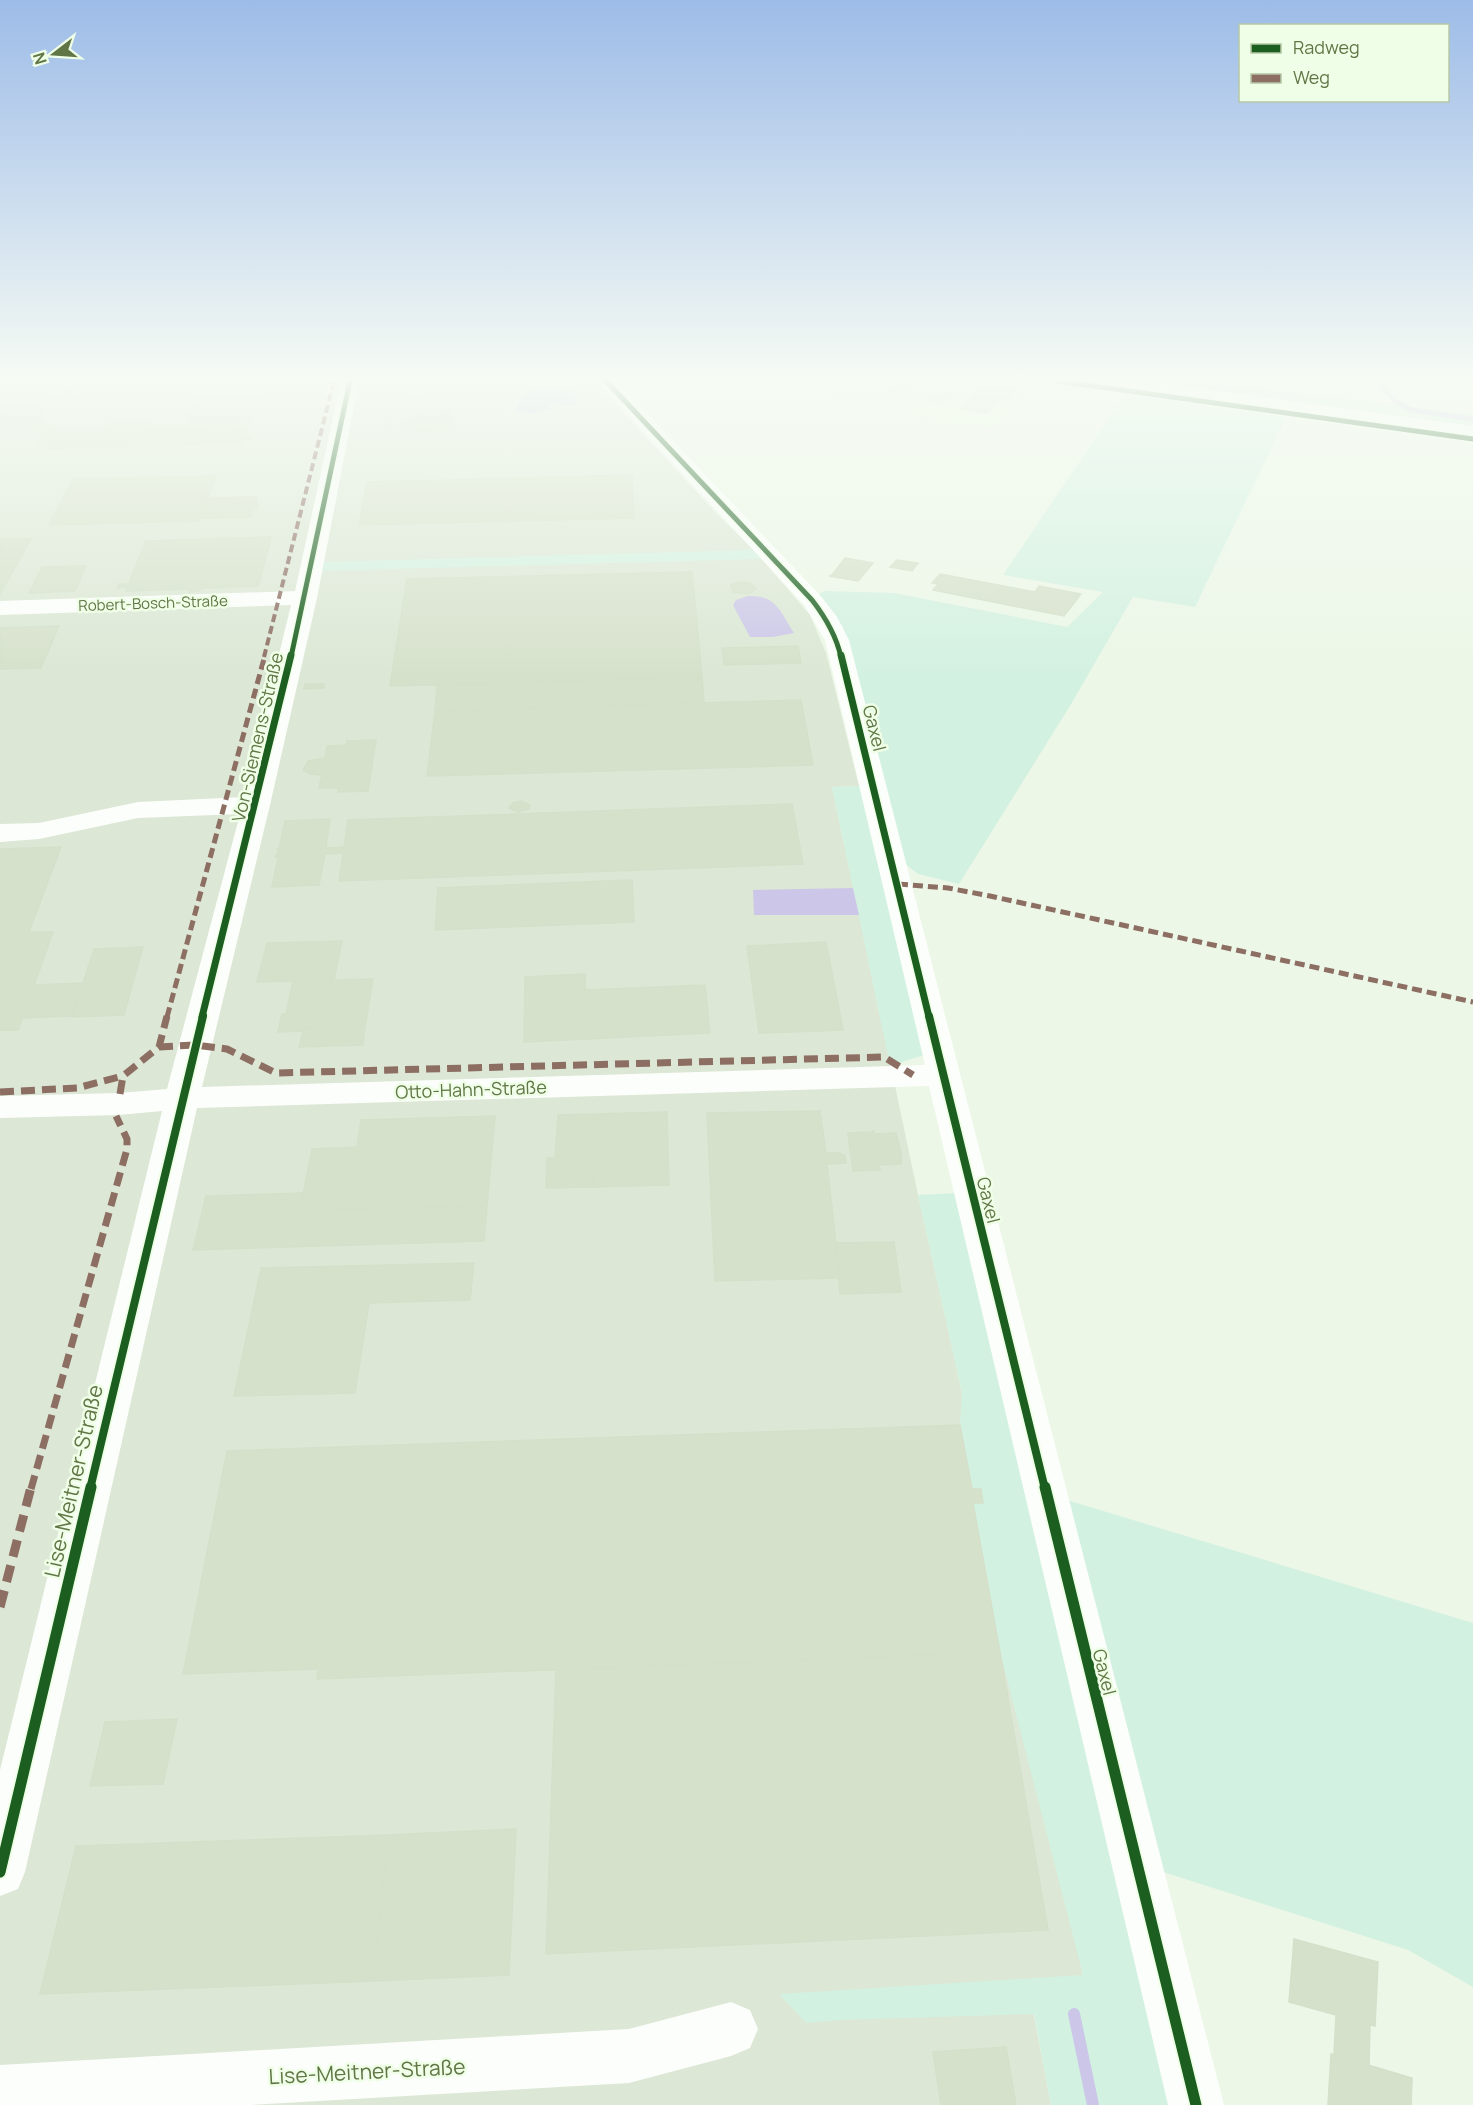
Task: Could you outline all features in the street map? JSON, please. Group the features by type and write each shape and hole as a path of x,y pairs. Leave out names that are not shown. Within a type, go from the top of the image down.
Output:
{"street":[{"name":"Von-Siemens-Straße","path":"182,1098 256,805 305,598 330,479"},
{"name":"Gaxel","path":"698,479 812,600 832,628 842,656 1196,2105"},
{"name":"Robert-Bosch-Straße","path":"0,608 305,598"},
{"path":"0,833 39,831 138,810 256,805"},
{"name":"Otto-Hahn-Straße","path":"0,1107 119,1104 182,1098 943,1075"},
{"name":"Lise-Meitner-Straße","path":"0,1872 182,1098"},
{"name":"Lise-Meitner-Straße","path":"0,2092 629,2056 730,2029"}],"shaded area":[{"path":"0,479 685,479 754,550 810,615 826,653 859,786 832,787 958,1374 1083,1976 1027,1979 1051,2105 0,2105"},
{"path":"1068,479 1256,479 1195,607 1133,597 1070,706 959,884 918,874 903,862 843,627 817,595 825,591 894,593 1067,627 1103,592 1003,575"},
{"path":"754,550 762,559 322,571 323,562"},
{"path":"748,596 765,598 777,606 794,633 773,637 750,637 733,605 736,600"},
{"path":"859,786 924,1055 890,1066 832,787"},
{"path":"853,888 859,915 754,915 753,890"},
{"path":"956,1193 1177,2105 1051,2105 1034,2014 806,2023 779,1994 1083,1975 1000,1652 973,1503 983,1503 981,1489 972,1489 960,1425 962,1393 918,1195"},
{"path":"1067,1500 1473,1623 1473,1987 1408,1950 1163,1872"}],"building":[{"path":"73,479 215,479 199,521 49,525"},
{"path":"632,479 634,518 359,525 367,482"},
{"path":"257,497 257,509 253,509 251,517 200,518 208,498"},
{"path":"271,537 260,580 129,583 146,541"},
{"path":"0,539 31,539 0,594"},
{"path":"845,558 873,563 858,581 829,576"},
{"path":"897,560 918,563 912,571 890,567"},
{"path":"86,566 75,591 29,593 42,567"},
{"path":"692,572 702,677 390,686 407,579"},
{"path":"940,574 1035,592 1039,586 1081,594 1064,616 933,590 938,584 932,583"},
{"path":"260,580 258,586 203,588 189,592 190,589 126,591 127,587 117,588 119,584"},
{"path":"739,582 750,583 756,589 748,594 733,592 731,585"},
{"path":"59,626 41,668 0,669 0,628"},
{"path":"798,646 801,663 724,665 722,648"},
{"path":"702,677 704,703 435,711 437,685"},
{"path":"305,684 324,684 324,688 304,689"},
{"path":"801,700 813,765 427,776 435,711"},
{"path":"376,740 368,791 338,792 339,788 319,788 322,775 310,774 303,770 308,761 325,758 327,746 347,745 347,741"},
{"path":"521,801 530,805 529,809 518,812 509,808 513,803"},
{"path":"792,804 803,864 339,881 348,820"},
{"path":"330,819 326,848 344,847 343,853 325,854 319,885 272,887 278,857 275,857 279,850 277,849 279,849 285,821"},
{"path":"61,847 29,932 0,1012 0,849"},
{"path":"632,880 634,922 435,930 438,888"},
{"path":"29,932 53,932 18,1030 0,1030 0,1012"},
{"path":"342,941 334,980 257,982 267,943"},
{"path":"826,942 843,1030 759,1033 747,946"},
{"path":"143,947 124,1015 72,1017 94,949"},
{"path":"585,974 585,990 705,985 710,1033 524,1042 525,977"},
{"path":"373,979 365,1027 304,1028 303,1031 278,1032 282,1014 286,1014 293,981"},
{"path":"83,983 72,1016 22,1018 34,985"},
{"path":"365,1027 363,1045 299,1047 304,1028"},
{"path":"820,1111 826,1153 840,1153 845,1156 846,1163 827,1164 840,1278 715,1281 707,1113"},
{"path":"667,1112 669,1185 593,1187 596,1114"},
{"path":"596,1114 593,1187 546,1188 547,1158 555,1158 558,1115"},
{"path":"495,1116 487,1206 300,1210 312,1149 357,1147 361,1120"},
{"path":"873,1130 875,1134 896,1133 901,1164 879,1165 880,1170 853,1171 848,1133 873,1132"},
{"path":"303,1193 300,1210 487,1206 484,1241 193,1250 206,1196"},
{"path":"894,1242 901,1292 840,1294 836,1243"},
{"path":"474,1263 470,1300 369,1303 355,1393 234,1396 261,1268"},
{"path":"960,1425 972,1489 981,1489 983,1503 973,1503 1000,1652 317,1679 318,1669 183,1674 227,1451"},
{"path":"1000,1652 1048,1930 546,1954 556,1670"},
{"path":"177,1719 163,1784 90,1786 105,1722"},
{"path":"516,1829 509,1975 373,1981 388,1835"},
{"path":"388,1835 373,1981 40,1994 76,1846"},
{"path":"1294,1939 1378,1962 1375,2026 1370,2025 1369,2065 1334,2055 1336,2015 1289,2002"},
{"path":"1006,2047 1016,2105 941,2105 933,2052"},
{"path":"1331,2054 1412,2078 1411,2105 1328,2105"}],"waterway":[{"path":"1074,2014 1093,2105"}],"marked path":[{"path":"120,1094 123,1076 159,1047 280,599 310,479"},
{"path":"898,884 948,888 990,896 1473,1002"},
{"path":"159,1047 195,1045 227,1049 276,1073 884,1057 913,1075"},
{"path":"0,1092 77,1088 123,1076"},
{"path":"0,1607 31,1488 127,1149 127,1139 116,1116"}],"cycle path":[{"path":"0,1872 182,1098 256,805 305,598 330,479"},
{"path":"698,479 812,600 825,617 837,640 1196,2105"}]}
